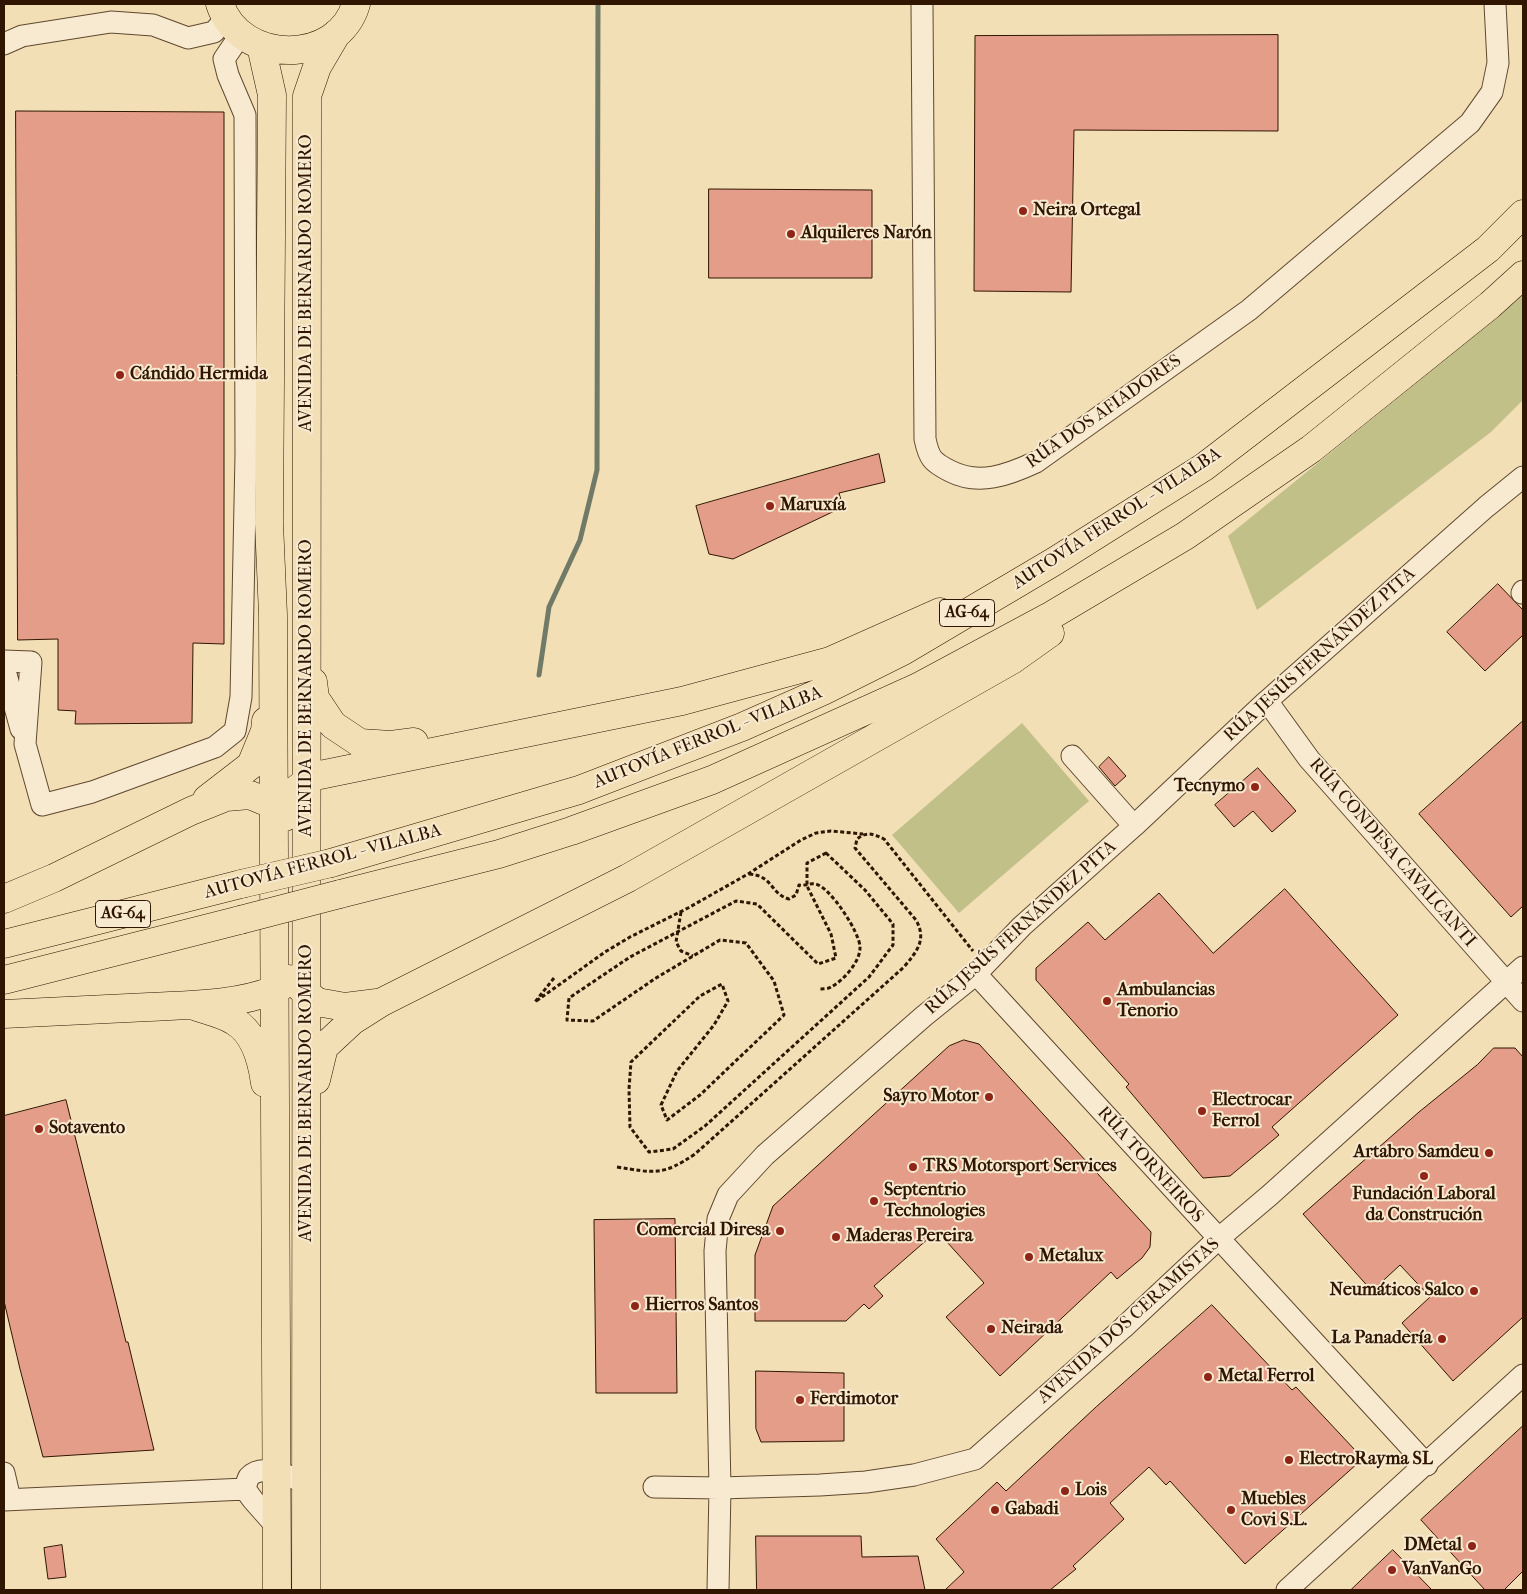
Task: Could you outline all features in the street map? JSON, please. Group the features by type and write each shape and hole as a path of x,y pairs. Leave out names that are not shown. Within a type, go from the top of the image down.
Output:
{"highway":[{"name":"AVENIDA DE BERNARDO ROMERO","path":"277,1590 275,1149 291,976 307,836 307,96 318,67 337,33 358,5"},
{"name":"AVENIDA DE BERNARDO ROMERO","path":"231,19 272,95 270,523 276,818 307,1149 306,1590"},
{"path":"231,19 280,51 301,50 320,44 337,33"},
{"name":"AUTOVÍA FERROL - VILALBA","path":"4,944 331,863 579,790 742,727 823,691 902,651 1055,561 1204,467 1488,248 1523,214"},
{"name":"AUTOVÍA FERROL - VILALBA","path":"4,980 498,854 571,831 712,780 918,687 1052,615 1185,536 1311,450 1490,304 1523,274"},
{"path":"307,1149 313,1092 324,1047 352,1022 382,1002 628,878 1012,660 1185,536"},
{"path":"276,818 290,794 315,776 682,701 830,661 1055,561"},
{"path":"190,810 251,765 265,731 273,615"},
{"path":"307,618 315,698 333,725 360,743 391,745 572,724"},
{"path":"4,899 54,878 190,810 226,797 250,795 276,818 307,836"},
{"path":"4,1014 188,1005 240,998 291,976 317,1002 345,1007 382,1002"},
{"path":"188,1005 213,1012 236,1022 253,1040 264,1072 275,1149"}],"street":[{"name":"RÚA DOS AFIADORES","path":"922,4 925,439 928,456 942,468 961,477 984,480 1011,474 1036,462 1249,310 1470,123 1492,92 1498,63 1495,4"},
{"path":"4,44 22,36 111,22 153,25 188,38 214,32 231,19"},
{"path":"4,667 42,805 92,792 214,746 235,731 241,697 246,455 245,114 228,76 224,59 231,19"},
{"name":"RÚA JESÚS FERNÁNDEZ PITA","path":"718,1590 720,1488 716,1250 718,1219 728,1194 765,1155 814,1111 980,969 1022,926 1134,826 1267,701 1486,507 1523,477"},
{"path":"4,660 31,662 25,744"},
{"name":"RÚA CONDESA CAVALCANTI","path":"1267,701 1309,759 1523,1001"},
{"path":"1072,756 1134,826"},
{"name":"AVENIDA DOS CERAMISTAS","path":"654,1487 720,1488 866,1482 914,1475 975,1459 1523,967"},
{"name":"RÚA TORNEIROS","path":"980,969 1218,1239 1427,1465"},
{"path":"1287,1590 1427,1465 1523,1375"},
{"path":"245,1489 249,1478 256,1473 265,1471 292,1476 306,1484"},
{"path":"4,1473 7,1499 245,1489"},
{"path":"245,1489 258,1507 276,1526"}],"path":[{"path":"554,978 535,1002 605,952 748,874 801,840 831,831 873,835 884,839 980,969"},
{"path":"617,1167 653,1172 668,1170 695,1154 904,967 913,956 922,939 920,928 916,920 855,848 857,839 863,834"},
{"path":"826,853 865,890 893,924 893,945 868,977 705,1126 673,1149 649,1152 630,1127 629,1089 631,1062 700,996 722,984 728,1000 714,1025 677,1071 661,1105 668,1120 700,1095 784,1015 774,981 746,943 720,940 656,978 593,1021 567,1020 569,998 630,957 678,931 736,901 757,904 818,964 836,958 831,934 807,886 807,863 826,853"},
{"path":"748,874 758,875 767,879 782,897 789,899 796,895 799,885 815,884 825,888 856,932 861,949 853,969 830,988 820,989"},
{"path":"681,912 676,942 681,951 693,956"}],"shaded area":[{"path":"1523,284 1523,400 1491,432 1257,610 1228,536 1442,362"},
{"path":"1022,723 1089,801 959,913 892,835"}],"building":[{"name":"Neira Ortegal","path":"1278,35 1278,131 1074,130 1071,292 974,291 975,36"},
{"name":"Cándido Hermida","path":"16,111 224,112 224,644 193,643 192,723 75,724 76,711 58,710 58,639 18,640"},
{"name":"Alquileres Narón","path":"709,189 872,190 872,278 709,278"},
{"name":"Maruxía","path":"879,454 885,482 839,493 843,507 733,559 709,554 696,506"},
{"path":"1498,584 1523,610 1523,635 1485,671 1447,632"},
{"path":"1523,721 1523,906 1511,917 1419,814"},
{"path":"1109,757 1126,776 1115,786 1099,767"},
{"name":"Tecnymo","path":"1258,768 1296,811 1272,832 1253,811 1234,827 1215,805"},
{"path":"1285,889 1398,1015 1272,1127 1279,1135 1230,1176 1203,1178 1126,1087 1129,1084 1036,980 1036,968 1088,922 1105,940 1159,893 1213,953"},
{"path":"964,1040 979,1044 1151,1232 1150,1247 1142,1258 1117,1279 1111,1272 1000,1376 946,1317 984,1283 937,1231 874,1286 883,1296 869,1309 864,1304 846,1321 755,1321 755,1255 773,1206 949,1046"},
{"path":"1494,1048 1515,1048 1523,1057 1523,1317 1453,1381 1402,1323 1430,1297 1400,1265 1372,1291 1303,1214 1419,1112 1477,1065"},
{"path":"66,1100 154,1450 43,1457 20,1369 4,1301 4,1116"},
{"name":"Hierros Santos","path":"675,1219 677,1393 596,1393 594,1220"},
{"path":"1212,1305 1292,1390 1296,1387 1355,1450 1358,1463 1245,1564 1170,1481 1166,1485 1149,1467 1110,1503 1124,1519 1073,1566 1076,1569 1050,1590 945,1590 964,1572 936,1539 997,1482 1006,1491 1096,1407"},
{"name":"Ferdimotor","path":"756,1371 844,1373 844,1441 761,1442 756,1429"},
{"path":"1523,1426 1523,1571 1504,1590 1485,1590 1421,1520"},
{"path":"756,1536 861,1536 862,1557 918,1556 925,1590 757,1590"},
{"path":"62,1545 66,1577 48,1579 44,1548"},
{"name":"VanVanGo","path":"1393,1550 1432,1590 1351,1590"}],"waterway":[{"path":"539,675 549,607 580,540 597,470 598,4"}],"place":[{"name":"Neira Ortegal","path":"1023,211"},
{"name":"Alquileres Narón","path":"791,234"},
{"name":"Cándido Hermida","path":"120,375"},
{"name":"Maruxía","path":"770,506"},
{"name":"Tecnymo","path":"1255,787"},
{"name":"Ambulancias Tenorio","path":"1107,1001"},
{"name":"Sayro Motor","path":"989,1097"},
{"name":"Electrocar Ferrol","path":"1202,1111"},
{"name":"Sotavento","path":"39,1129"},
{"name":"Artabro Samdeu","path":"1489,1153"},
{"name":"TRS Motorsport Services","path":"913,1167"},
{"name":"Fundación Laboral da Construción","path":"1424,1176"},
{"name":"Septentrio Technologies","path":"874,1201"},
{"name":"Comercial Diresa","path":"780,1231"},
{"name":"Maderas Pereira","path":"836,1237"},
{"name":"Metalux","path":"1029,1257"},
{"name":"Neumáticos Salco","path":"1474,1291"},
{"name":"Hierros Santos","path":"635,1306"},
{"name":"Neirada","path":"991,1329"},
{"name":"La Panadería","path":"1442,1339"},
{"name":"Metal Ferrol","path":"1208,1377"},
{"name":"Ferdimotor","path":"800,1400"},
{"name":"ElectroRayma SL","path":"1289,1460"},
{"name":"Lois","path":"1065,1491"},
{"name":"Gabadi","path":"995,1510"},
{"name":"Muebles Covi S.L.","path":"1231,1510"},
{"name":"DMetal","path":"1472,1546"},
{"name":"VanVanGo","path":"1392,1570"}]}
